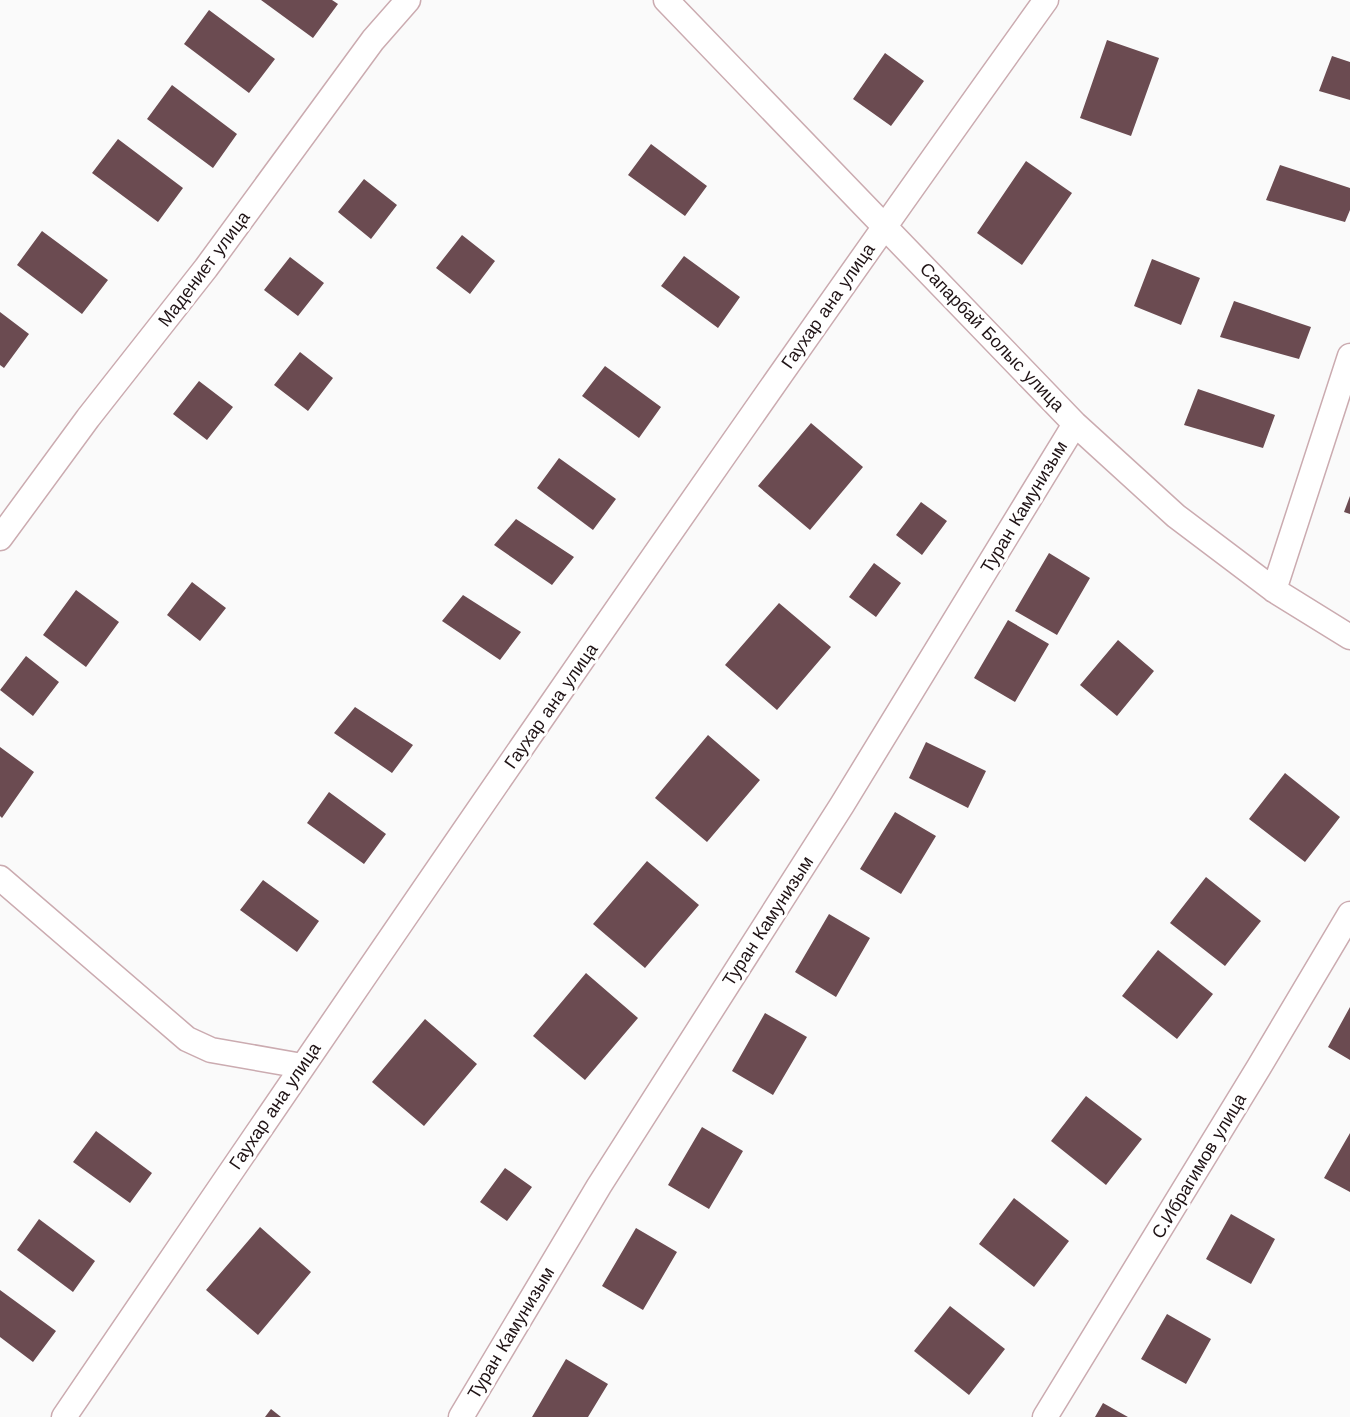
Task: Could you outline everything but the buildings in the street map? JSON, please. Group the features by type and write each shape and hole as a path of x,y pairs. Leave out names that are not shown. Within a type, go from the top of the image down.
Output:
{"street":[{"name":"Мадениет улица","path":"0,538 88,418 206,268 373,40 408,0"},
{"name":"Сапарбай Болыс улица","path":"666,0 1075,424 1176,516 1274,590 1350,637"},
{"name":"Гаухар ана улица","path":"64,1417 302,1066 884,225 1046,0"},
{"path":"1274,590 1350,356"},
{"name":"Туран Камунизым","path":"461,1417 599,1186 842,805 1075,424"},
{"path":"0,878 187,1039 211,1050 302,1066"},
{"name":"С.Ибрагимов улица","path":"1046,1417 1350,914"}]}
